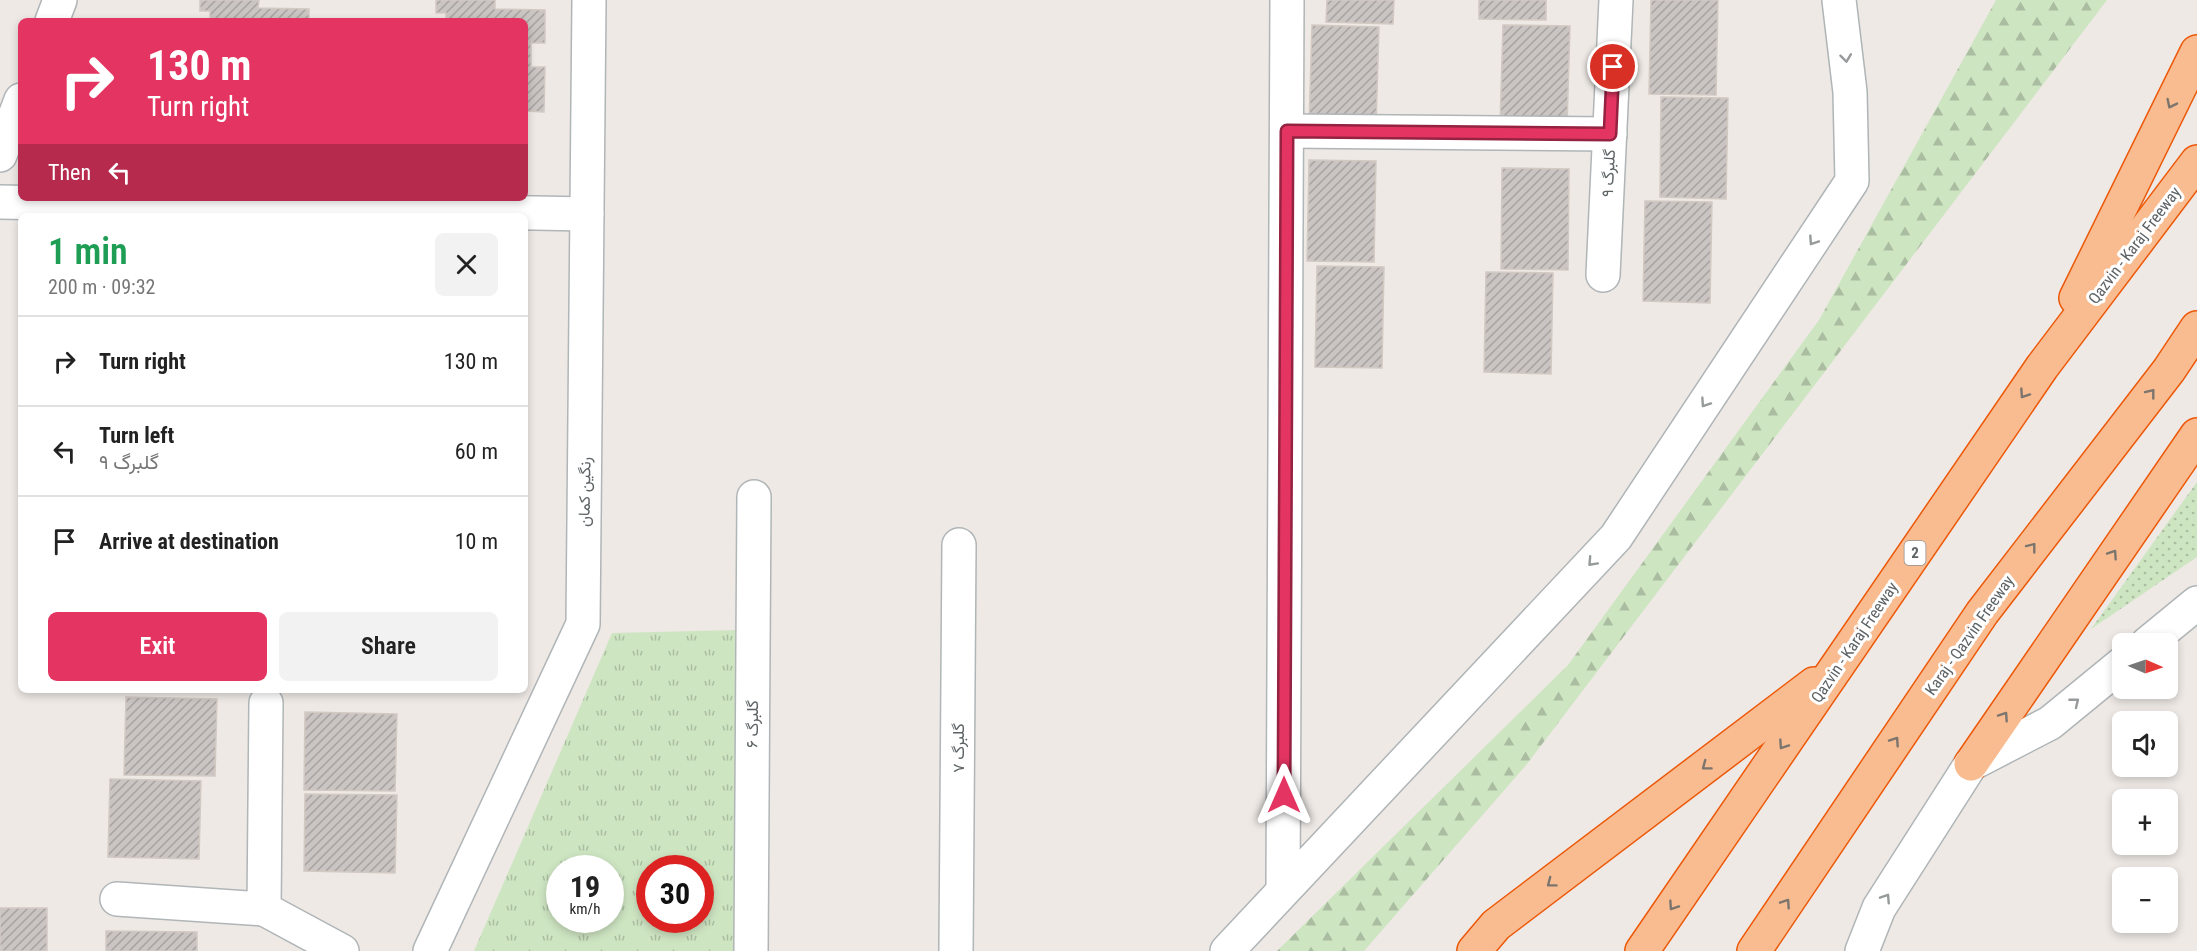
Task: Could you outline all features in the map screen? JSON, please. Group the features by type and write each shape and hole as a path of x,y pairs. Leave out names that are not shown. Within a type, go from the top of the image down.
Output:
{"highway":[{"path":"2042,367 2197,52"},
{"name":"Qazvin - Karaj Freeway","path":"1642,951 2042,367 2197,162"},
{"name":"Karaj - Qazvin Freeway","path":"1754,951 1982,612 2169,370 2197,328"},
{"path":"1971,764 2197,435"},
{"path":"1474,951 1496,925 1837,667"}],"street":[{"path":"53,18 60,0"},
{"name":"رنگین کمان","path":"430,951 583,624 589,0"},
{"path":"1283,889 1287,0"},
{"name":"گلبرگ ۹","path":"1603,275 1616,0"},
{"path":"1227,951 1616,537 1852,181 1850,92 1839,0"},
{"path":"0,155 18,113"},
{"path":"1287,131 1610,134"},
{"path":"0,202 176,202 587,214"},
{"name":"گلبرگ ۶","path":"751,951 753,497"},
{"name":"گلبرگ ۷","path":"956,951 959,545"},
{"path":"2160,633 2197,603"},
{"path":"1862,951 1879,908 1971,764 2050,723 2112,672"},
{"path":"264,909 266,703"},
{"path":"117,899 264,909 342,951"}],"green space":[{"path":"1996,0 2107,0 1527,764 1364,951 1277,951 1568,665 1819,320"},
{"path":"2197,482 2197,557 2091,629"},
{"path":"738,630 738,951 474,951 612,633"}],"building":[{"path":"200,0 259,0 258,8 309,9 309,18 210,18 210,11 200,11"},
{"path":"436,0 495,0 495,9 545,10 545,43 531,43 531,67 545,67 544,112 528,111 528,18 446,18 446,13 436,13"},
{"path":"1327,0 1394,0 1393,24 1326,22"},
{"path":"1479,0 1546,0 1546,20 1479,19"},
{"path":"1651,0 1718,0 1716,95 1649,94"},
{"path":"1312,25 1379,27 1376,127 1309,126"},
{"path":"1503,25 1570,26 1567,127 1500,126"},
{"path":"1661,97 1728,98 1726,199 1660,197"},
{"path":"1309,160 1376,161 1374,262 1307,261"},
{"path":"1502,168 1569,169 1568,270 1501,269"},
{"path":"1645,201 1712,202 1710,303 1643,301"},
{"path":"1317,266 1384,267 1382,368 1315,367"},
{"path":"1486,272 1553,273 1551,374 1484,372"},
{"path":"126,697 217,699 215,776 124,775"},
{"path":"305,712 397,714 395,791 304,790"},
{"path":"110,779 201,781 199,859 108,857"},
{"path":"305,794 397,795 395,873 304,871"},
{"path":"0,908 47,908 47,951 0,951"},
{"path":"106,931 197,932 197,951 106,951"}],"route":[{"path":"1284,795 1287,131 1610,134 1613,67"}]}
